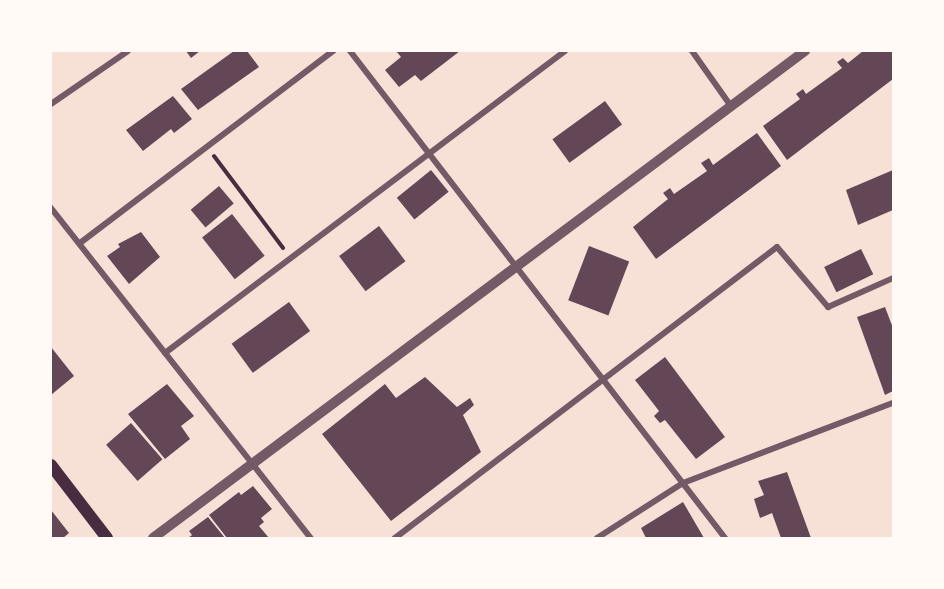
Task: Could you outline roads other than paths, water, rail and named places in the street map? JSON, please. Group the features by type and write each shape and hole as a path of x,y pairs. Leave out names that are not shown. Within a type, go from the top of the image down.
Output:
{"main road":[{"path":"51,465 107,538"}],"street":[{"path":"51,104 128,51"},
{"path":"80,243 333,51"},
{"path":"350,51 601,380 725,538"},
{"path":"165,353 565,51"},
{"path":"692,51 731,106"},
{"path":"153,538 250,463 805,51"},
{"path":"51,208 311,538"},
{"path":"395,538 777,247 828,307 893,279"},
{"path":"597,538 683,483 893,403"}]}
